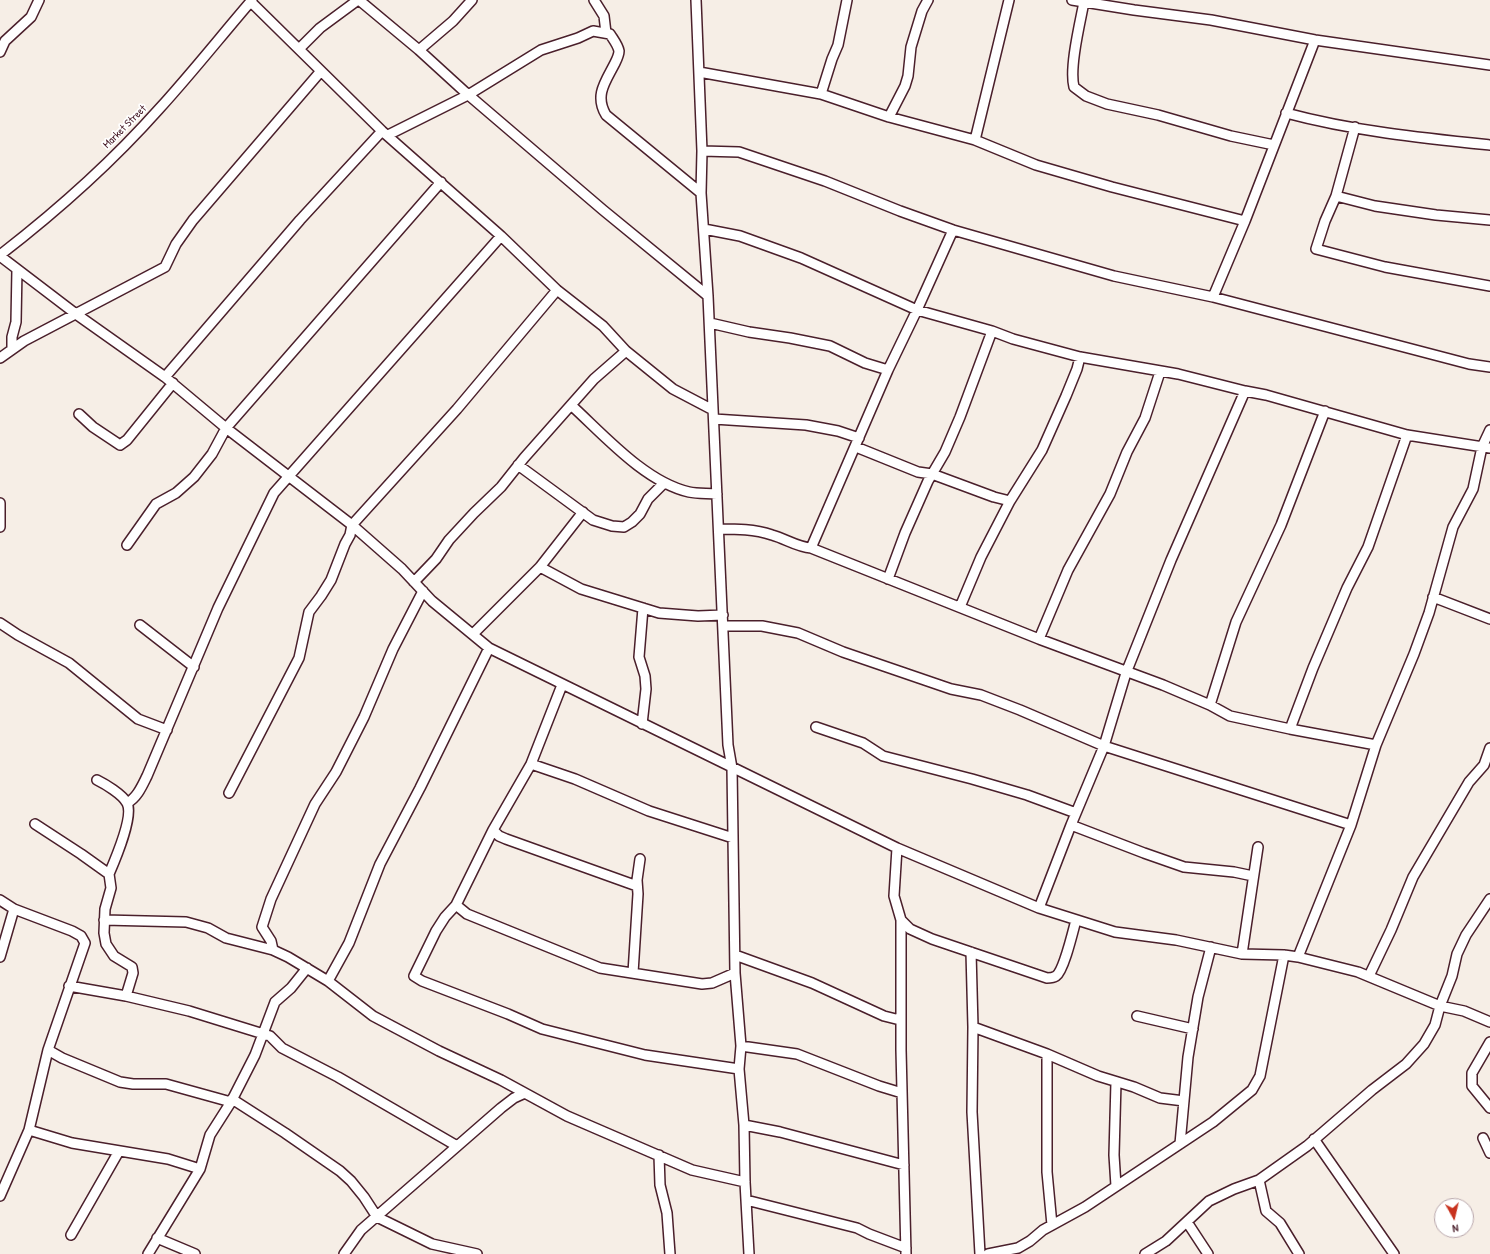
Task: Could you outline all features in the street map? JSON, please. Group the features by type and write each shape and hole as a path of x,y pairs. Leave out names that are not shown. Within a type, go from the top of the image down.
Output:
{"street":[{"path":"0,52 5,41 31,17 39,0"},
{"path":"299,49 320,28 359,0 419,50 468,95 603,210 708,296"},
{"path":"419,50 453,21 472,0"},
{"path":"594,0 604,16 606,33"},
{"path":"696,0 702,152 701,193 710,323 728,745 732,768 735,973 741,1046 740,1069 744,1125 745,1182 749,1254"},
{"path":"821,94 838,45 847,0"},
{"path":"889,117 906,86 911,47 922,11 928,0"},
{"path":"975,140 1009,0"},
{"path":"1072,0 1211,20 1315,40 1490,65"},
{"path":"252,1 385,133 501,236 557,290 604,326 626,351 673,388 713,415 806,425 838,431 859,438"},
{"name":"Market Street","path":"0,255 66,202 121,149 159,109 252,1"},
{"path":"1084,2 1073,66 1072,81 1074,88 1086,96 1107,104 1158,115 1232,136 1274,145"},
{"path":"79,414 93,427 120,445 127,440 169,380 300,220 385,133 468,95 541,50 578,38 593,31 610,34 619,51 618,58 601,92 601,108 606,115 701,193"},
{"path":"1213,297 1245,221 1315,40"},
{"path":"0,358 24,341 165,267 176,244 193,220 321,71"},
{"path":"699,72 821,94 889,117 975,140 1036,165 1112,187 1245,221"},
{"path":"1286,113 1312,120 1403,136 1490,145"},
{"path":"1356,128 1336,196 1325,221 1316,249 1385,267 1490,286"},
{"path":"702,152 740,152 953,230 1114,276 1213,297 1469,364 1490,367"},
{"path":"127,545 156,504 176,493 194,477 212,454 226,428 441,182"},
{"path":"1336,196 1375,206 1436,215 1490,220"},
{"path":"704,229 740,236 801,258 917,310 992,331 1013,339 1080,357 1178,374 1245,392 1266,395 1407,435 1486,447"},
{"path":"811,548 856,447 888,370 953,230"},
{"path":"127,803 138,793 167,730 218,608 274,493 287,476 501,236"},
{"path":"0,255 76,314 169,380 226,428 352,525 402,569 432,601 489,648 897,848 1039,908 1115,932 1176,940 1242,954 1284,955 1298,957 1358,972 1440,1006 1464,1011 1490,1022"},
{"path":"12,350 12,337 16,322 17,269"},
{"path":"229,792 299,658 309,612 331,580 350,535 352,525 457,409 557,290"},
{"path":"710,323 749,332 830,346 865,363 888,370"},
{"path":"888,579 905,533 932,474 945,452 960,417 992,331"},
{"path":"414,582 436,559 449,540 501,487 518,465 594,379 626,351"},
{"path":"960,607 981,557 1010,501 1042,450 1066,396 1077,369 1080,357"},
{"path":"1039,639 1068,570 1110,494 1127,452 1144,418 1160,372"},
{"path":"1039,908 1071,825 1104,746 1126,673 1171,560 1245,392"},
{"path":"571,405 636,464 664,483 690,492 717,494"},
{"path":"1210,705 1236,622 1282,525 1325,411"},
{"path":"1298,957 1351,825 1376,745 1414,654 1433,597 1453,527 1473,489 1490,430"},
{"path":"1290,729 1313,668 1347,588 1368,547 1407,435"},
{"path":"856,447 918,472 932,474 994,497 1010,501"},
{"path":"518,465 593,520 624,528 640,514 648,499 664,483"},
{"path":"0,503 0,527"},
{"path":"473,634 540,567 583,512"},
{"path":"719,529 752,530 773,535 802,548 811,548 1126,673 1163,685 1210,705 1230,716 1376,745"},
{"path":"540,567 581,589 659,613 698,616 723,615"},
{"path":"273,950 271,941 262,927 271,899 315,804 336,772 364,717 394,649 423,591"},
{"path":"1433,597 1490,619"},
{"path":"642,608 639,657 645,676 646,689 642,724"},
{"path":"0,623 18,635 69,663 138,719 167,730"},
{"path":"140,625 194,667"},
{"path":"724,626 762,626 798,633 843,652 943,687 981,695 1104,746 1351,825"},
{"path":"328,981 349,943 380,864 420,788 489,648"},
{"path":"562,685 531,764 493,830 456,905 445,917 436,931 414,975 415,978 508,1014 542,1029 645,1055 740,1069"},
{"path":"816,727 862,743 883,756 1020,793 1076,813"},
{"path":"1369,976 1391,930 1413,877 1469,782 1484,765 1490,748"},
{"path":"531,764 575,779 649,810 733,838"},
{"path":"97,780 111,788 127,803 129,814 119,851 109,874 111,888 105,909 104,920 106,944 114,956 132,967 132,973 126,996"},
{"path":"35,824 109,874"},
{"path":"1071,825 1184,867 1234,872 1253,876"},
{"path":"493,830 499,836 506,839 638,886"},
{"path":"1242,954 1258,847"},
{"path":"746,1200 858,1228 906,1251 900,1020 901,920 894,896 897,848"},
{"path":"633,973 640,858"},
{"path":"1145,1254 1166,1241 1209,1201 1234,1189 1259,1180 1314,1139 1372,1090 1406,1064 1428,1038 1435,1025 1440,1006 1452,976 1457,954 1466,935 1490,899"},
{"path":"0,900 14,909 82,936 85,943 48,1050 28,1130 0,1196"},
{"path":"456,905 467,914 600,968 702,984 712,983 735,973"},
{"path":"0,957 14,909"},
{"path":"104,920 186,922 208,928 226,938 273,950 288,956 328,981 373,1016 439,1051 501,1080 567,1116 692,1170 745,1182"},
{"path":"901,920 910,929 932,939 1047,978 1052,978 1057,975 1062,967 1076,920"},
{"path":"1180,1144 1188,1057 1198,997 1211,947"},
{"path":"970,952 973,1027 972,1112 980,1254"},
{"path":"735,955 812,983 884,1016 900,1020"},
{"path":"988,1254 1018,1248 1030,1241 1043,1230 1086,1207 1213,1122 1252,1090 1260,1076 1284,955"},
{"path":"148,1254 200,1169 210,1136 231,1101 255,1055 275,1002 291,988 307,968"},
{"path":"69,986 126,996 189,1011 263,1033 270,1036 282,1048 338,1077 457,1146"},
{"path":"1137,1016 1193,1029"},
{"path":"973,1027 1047,1054 1098,1076 1134,1087 1160,1098 1184,1101"},
{"path":"1490,1042 1472,1073 1472,1086 1490,1108"},
{"path":"741,1046 797,1054 879,1086 902,1093"},
{"path":"48,1050 62,1058 120,1082 133,1084 166,1084 231,1101 285,1133 340,1171 351,1181 364,1197 377,1217 432,1244 477,1254"},
{"path":"1047,1054 1047,1172 1052,1225"},
{"path":"1116,1082 1114,1155 1116,1186"},
{"path":"344,1254 361,1230 501,1108 514,1098 525,1093"},
{"path":"744,1125 780,1132 904,1165"},
{"path":"28,1130 72,1143 168,1159 200,1169"},
{"path":"1483,1138 1490,1153"},
{"path":"1314,1139 1394,1254"},
{"path":"71,1235 119,1151"},
{"path":"659,1155 660,1186 667,1213 670,1254"},
{"path":"1259,1180 1266,1212 1280,1223 1299,1254"},
{"path":"1187,1222 1208,1254"},
{"path":"158,1238 195,1254"}]}
